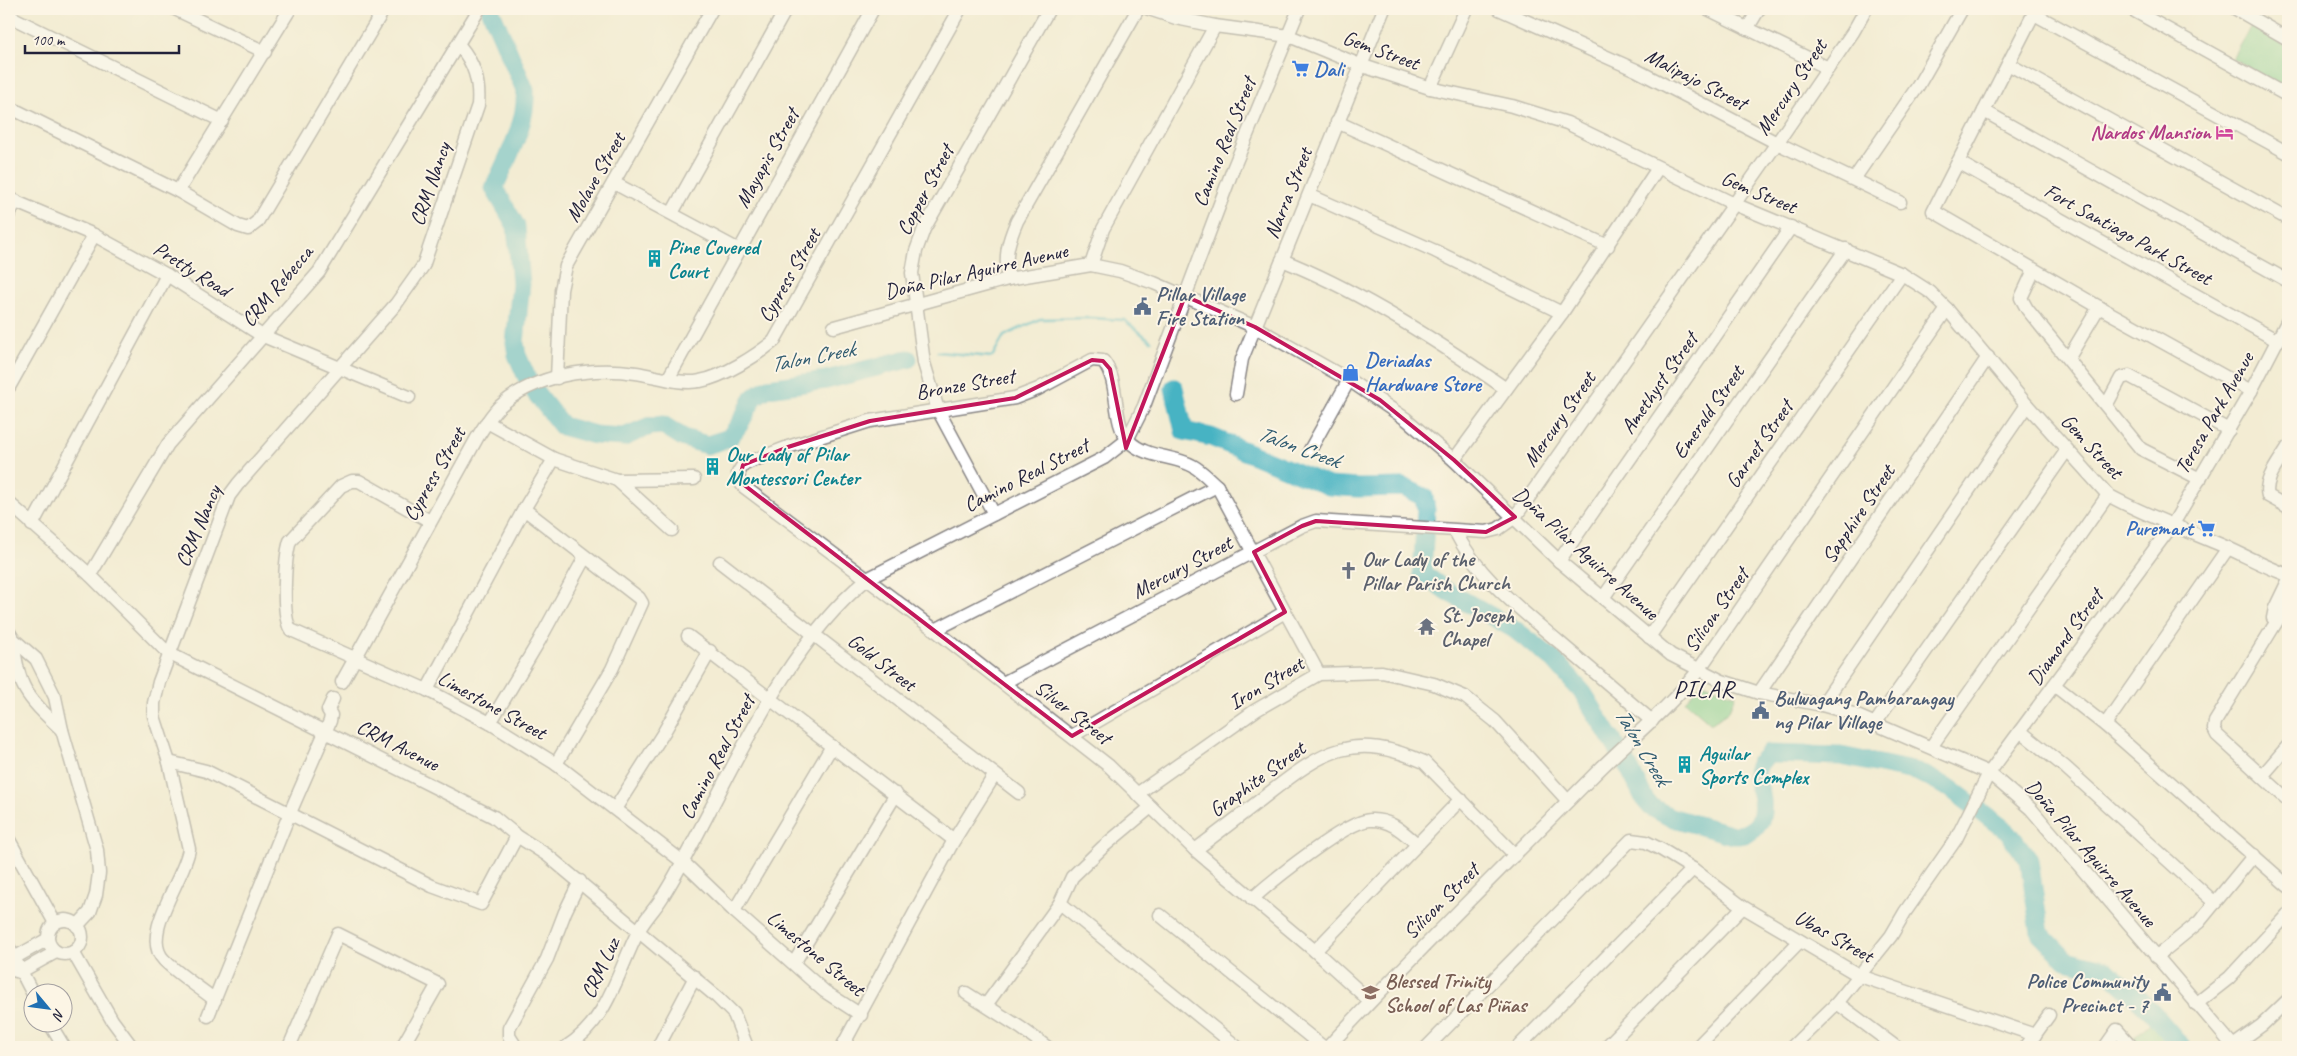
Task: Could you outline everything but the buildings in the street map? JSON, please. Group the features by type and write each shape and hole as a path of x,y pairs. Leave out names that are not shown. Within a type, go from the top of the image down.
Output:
{"street":[{"path":"175,9 265,52"},
{"path":"178,191 290,9"},
{"path":"9,107 178,191 238,226 248,229 257,222 384,9"},
{"name":"Molave Street","path":"557,378 563,279 566,266 712,9"},
{"path":"672,213 786,9"},
{"name":"Mayapis Street","path":"668,378 873,9"},
{"name":"Copper Street","path":"994,514 938,410 924,363 912,272 916,251 924,229 1049,9"},
{"path":"1008,279 1005,258 1009,240 1017,222 1138,9"},
{"name":"Gem Street","path":"1148,9 1176,18 1215,26 1289,36 1360,65 1430,88 1512,106 1567,123 1734,204 1846,249 1902,274 1930,292 1947,309 2027,405 2108,495 2125,505 2228,548 2265,567 2288,575"},
{"name":"Camino Real Street","path":"661,899 771,699 814,634 842,601 867,580 1104,458 1128,440 1144,406 1233,169 1299,9"},
{"name":"Narra Street","path":"1236,394 1242,360 1254,327 1384,9"},
{"path":"1430,88 1466,9"},
{"name":"Malipajo Street","path":"1499,9 1636,70 1777,143 1900,202"},
{"path":"1708,9 1828,68"},
{"path":"1747,29 1759,9"},
{"name":"Mercury Street","path":"1004,683 1316,521 1486,532 1498,529 1515,518 1777,143 1866,9"},
{"path":"1854,179 1918,86 1962,9"},
{"path":"2131,9 2288,96"},
{"path":"2236,9 2288,39"},
{"name":"Cypress Street","path":"342,682 430,521 487,422 499,407 516,394 533,385 557,378 618,371 699,382 711,378 762,351 774,341 956,10"},
{"name":"CRM Rebecca","path":"90,575 168,444 319,272 478,11"},
{"path":"2251,391 2099,308 1933,210 2035,11 2288,153"},
{"path":"9,16 222,121"},
{"path":"1091,265 1095,248 1103,229 1215,26"},
{"name":"CRM Nancy","path":"215,1000 162,958 156,943 156,930 188,862 189,849 169,762 154,716 154,703 168,653 230,496 238,484 339,367 396,304 423,266 478,105 480,89 476,73 470,58 459,45"},
{"path":"2008,64 2288,219"},
{"path":"1984,111 2288,281"},
{"path":"1337,122 1608,246"},
{"name":"Fort Santiago Park Street","path":"1958,162 2278,341"},
{"path":"1454,460 1562,313 1658,168"},
{"path":"614,183 739,250"},
{"path":"1309,195 1434,251 1562,313"},
{"path":"9,214 12,200"},
{"name":"Pretty Road","path":"12,200 94,235 167,275 261,336 339,367 409,398"},
{"name":"Amethyst Street","path":"1560,561 1792,227"},
{"path":"9,387 94,235"},
{"name":"Emerald Street","path":"1603,598 1846,249"},
{"path":"1282,260 1370,303 1418,330 1506,389"},
{"name":"Doña Pilar Aguirre Avenue","path":"834,327 1008,279 1091,265 1120,271 1185,296 1254,327 1349,380 1406,419 1454,460 1560,561 1671,655 1698,671 1722,681 1760,693 1822,705 1876,722 1988,773 2031,809 2233,1047"},
{"path":"2034,270 2022,292 2023,304 2141,449 2200,479"},
{"name":"Garnet Street","path":"1649,637 1902,274"},
{"path":"32,525 167,275"},
{"path":"2068,359 2099,308"},
{"name":"Silicon Street","path":"1328,1047 1370,1001 1568,801 1678,695 1698,671 1947,309"},
{"name":"Teresa Park Avenue","path":"2173,524 2251,391 2288,320"},
{"name":"Sapphire Street","path":"1760,693 1988,357"},
{"name":"Bronze Street","path":"738,473 743,465 752,461 841,429 870,421 1015,398 1038,389 1092,360 1103,361 1110,369 1121,425 1128,440"},
{"path":"2106,404 2121,378 2129,376 2229,430"},
{"path":"1310,450 1349,380"},
{"path":"1822,705 2027,405"},
{"path":"487,422 554,459 617,480 694,479"},
{"path":"1128,440 1146,452 1192,466 1217,486 1319,674"},
{"path":"2288,447 2267,484 2268,496 2288,508"},
{"path":"1876,722 2067,450"},
{"path":"427,690 524,509 554,459"},
{"name":"Silver Street","path":"738,473 739,481 744,487 935,630 1109,766 1195,850 1315,951 1370,1001"},
{"path":"617,480 672,530"},
{"name":"Limestone Street","path":"430,521 365,484 352,481 341,486 290,541 286,563 288,626 297,634 427,690 490,723 556,764 683,862 734,911 824,991 861,1015"},
{"path":"935,630 1217,486"},
{"path":"1931,747 2108,495"},
{"name":"CRM Avenue","path":"9,503 90,575 168,653 494,817 517,836 547,854 694,977 734,1014 746,1047"},
{"path":"524,509 639,598 642,603 612,669 556,764"},
{"name":"Diamond Street","path":"1792,1047 1837,1003 1891,936 1957,835 1988,773 2173,524"},
{"path":"1455,531 1465,551 1484,574 1529,616 1652,721"},
{"path":"2106,725 2228,548"},
{"path":"490,723 539,641 585,557"},
{"name":"Gold Street","path":"720,562 1018,793"},
{"path":"2270,630 2275,608 2288,581"},
{"path":"2288,602 2215,722 2214,729 2217,735 2288,800"},
{"path":"1072,736 1285,612"},
{"path":"11,635 21,683 38,707 62,730"},
{"path":"11,635 36,659 47,677 55,697 62,730 98,857 99,873 96,895 90,912 77,926"},
{"path":"688,636 954,840"},
{"path":"615,809 664,732 710,651"},
{"name":"Iron Street","path":"1137,794 1256,710 1319,674 1382,672 1434,684 1465,697 1495,721 1568,801"},
{"path":"2054,685 2106,725 2288,886"},
{"path":"208,1016 289,814 326,731 331,718 328,710 333,699"},
{"path":"2020,731 2065,767 2215,903"},
{"path":"734,911 832,746"},
{"path":"2262,776 2288,746"},
{"name":"Graphite Street","path":"1195,850 1305,765 1328,754 1353,747 1378,747 1405,754 1424,762 1515,855"},
{"path":"169,762 206,771 432,886 481,904 517,836"},
{"path":"842,1047 954,840 994,776"},
{"path":"794,963 896,794"},
{"path":"1315,951 1461,799"},
{"path":"986,1005 1060,903 1067,885 1079,870 1151,807"},
{"path":"1252,899 1339,834 1362,822 1369,820 1383,821 1396,826 1417,844"},
{"path":"9,840 55,923"},
{"name":"Ubas Street","path":"1427,1047 1630,840 1646,842 1693,869 1743,907 1860,976 2035,1035"},
{"path":"2156,957 2187,933 2215,903 2254,855"},
{"path":"1518,1047 1693,869"},
{"path":"516,1047 510,1036 510,1028 547,959 564,912 580,881"},
{"name":"CRM Luz","path":"566,1047 579,1039 597,1019 607,1004 639,930 661,899"},
{"path":"1060,903 1237,1047"},
{"path":"1606,1047 1743,907"},
{"path":"2196,1004 2229,978 2288,914"},
{"path":"1160,915 1323,1047"},
{"path":"12,963 56,952 67,954 73,952 81,940 80,930 67,920 55,923 51,928 48,939 52,949 56,952"},
{"path":"289,1047 338,934 438,984 402,1047"},
{"path":"12,963 48,939"},
{"path":"1697,1047 1800,941"},
{"path":"73,952 112,1020 132,1047"},
{"path":"12,963 26,984"},
{"path":"658,1047 694,977"},
{"path":"966,993 1047,1047"},
{"path":"2233,1047 2262,1025 2288,1000"},
{"path":"1837,1003 1896,1047"},
{"path":"2026,1047 2049,1015"},
{"path":"2105,1047 2117,1030 2132,1047"},
{"path":"56,1034 64,1047"}],"highlighted area":[{"path":"1185,296 1255,327 1380,400 1454,460 1515,517 1486,532 1316,521 1302,526 1254,552 1285,612 1072,736 739,481 743,465 788,447 870,421 1015,398 1092,360 1103,361 1110,369 1126,448"}],"green space":[{"path":"2251,26 2288,47 2288,76 2282,87 2232,58"},
{"path":"1702,683 1736,695 1728,712 1711,724 1685,701"},
{"path":"2151,1022 2174,1047 2142,1047 2134,1038"}],"waterway":[{"name":"Talon Creek","path":"490,9 525,90 525,102 520,127 494,188 516,226 521,284 515,343 517,355 528,380"},
{"name":"Talon Creek","path":"938,352 992,357 1004,336 1040,319 1091,318 1124,320 1151,341"},
{"name":"Talon Creek","path":"535,392 562,426 595,435 624,437 650,426 663,425 684,438 707,445 729,438 739,425 754,397 768,388 826,380 908,359"},
{"name":"Talon Creek","path":"1174,388 1184,431 1211,437 1329,486 1358,488 1403,487 1424,497 1426,510 1422,573 1448,592 1514,629 1554,660 1583,693 1627,764 1645,800 1651,807 1670,817 1733,835 1742,834 1754,829 1761,817 1762,802 1756,774 1759,764 1768,754 1841,756 1918,772 1951,789 2008,832 2029,860 2040,933 2066,960 2107,970 2152,1012 2182,1047"}],"place":[{"name":"Dali","path":"1300,69"},
{"name":"Nardos Mansion","path":"2225,132"},
{"name":"Pine Covered Court","path":"654,259"},
{"name":"Pillar Village Fire Station","path":"1142,306"},
{"name":"Deriadas Hardware Store","path":"1351,372"},
{"name":"Our Lady of Pilar Montessori Center","path":"712,466"},
{"name":"Puremart","path":"2207,528"},
{"name":"Our Lady of the Pillar Parish Church","path":"1348,571"},
{"name":"St. Joseph Chapel","path":"1427,627"},
{"name":"Bulwagang Pambarangay ng Pilar Village","path":"1760,710"},
{"name":"Aguilar Sports Complex","path":"1685,765"},
{"name":"Blessed Trinity School of Las Piñas","path":"1371,993"},
{"name":"Police Community Precinct - 7","path":"2162,993"}],"district":[{"name":"PILAR","path":"1704,689"}]}
